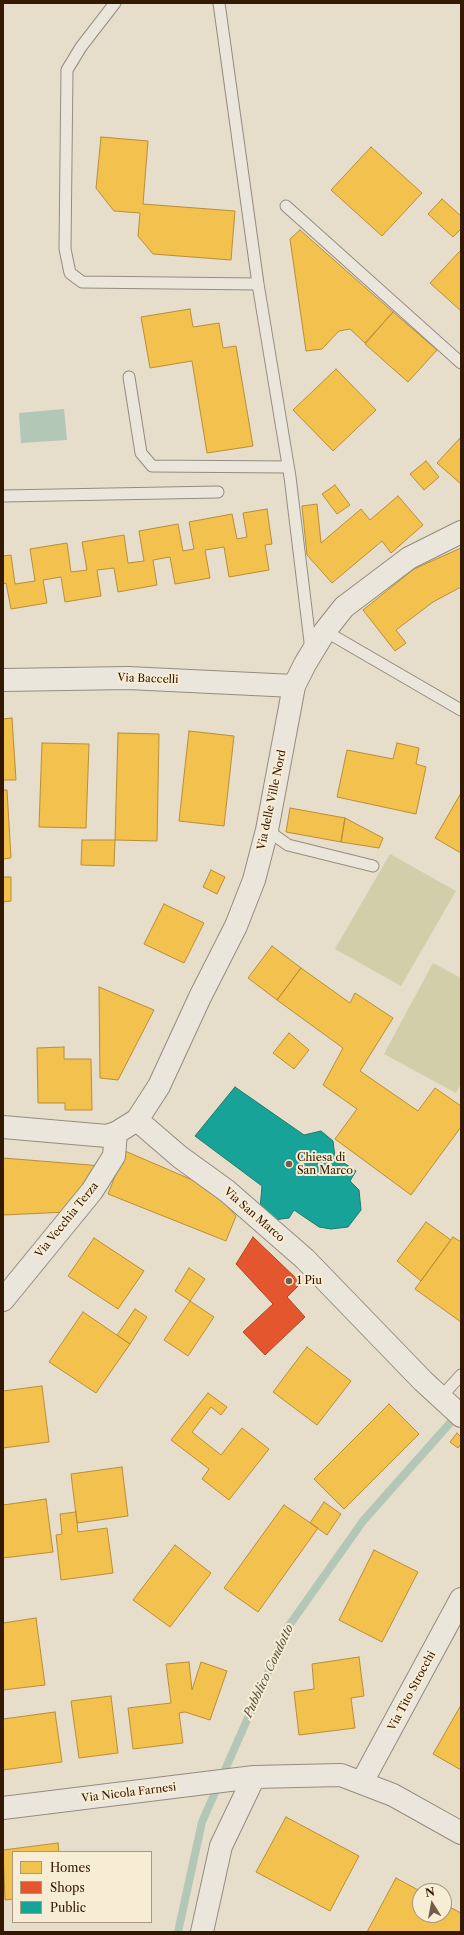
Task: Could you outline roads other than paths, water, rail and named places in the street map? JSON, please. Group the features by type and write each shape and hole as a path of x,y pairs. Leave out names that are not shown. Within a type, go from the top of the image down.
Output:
{"street":[{"name":"Via delle Ville Nord","path":"137,1120 159,1086 200,996 236,926 254,880 267,830 294,686 311,653 324,631 344,607 409,558 461,532"},
{"name":"Via Baccelli","path":"3,680 128,678 294,686"},
{"path":"3,1127 107,1136 116,1133 137,1120"},
{"name":"Via San Marco","path":"137,1120 180,1157 227,1191 305,1259 450,1406"},
{"name":"Via Vecchia Terza","path":"3,1300 92,1191 114,1156 116,1133"},
{"name":"Via Tito Strocchi","path":"362,1782 461,1599"},
{"name":"Via Nicola Farnesi","path":"3,1808 248,1778 341,1775 393,1794 461,1833"},
{"path":"202,1932 221,1846 248,1778"}],"lane":[{"path":"115,3 81,47 67,70 65,249 70,273 82,282 258,284"},
{"path":"220,3 258,284 288,467 311,653"},
{"path":"286,206 461,364"},
{"path":"130,377 141,453 152,466 288,467"},
{"path":"3,496 218,492"},
{"path":"324,631 461,710"},
{"path":"267,830 288,844 373,866"},
{"path":"450,1406 461,1375"}],"waterway":[{"name":"Pubblico Condotto","path":"178,1932 202,1822 288,1627 363,1521 458,1414"}],"place":[{"name":"Chiesa di San Marco","path":"289,1164"},
{"name":"1 Piu","path":"289,1281"}]}
